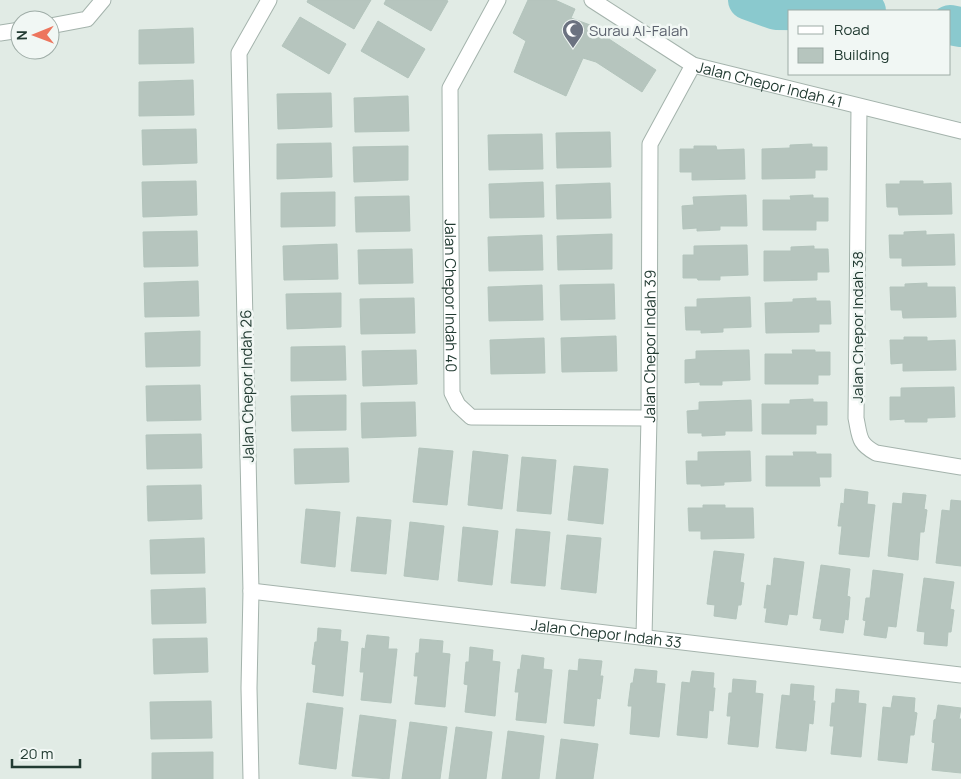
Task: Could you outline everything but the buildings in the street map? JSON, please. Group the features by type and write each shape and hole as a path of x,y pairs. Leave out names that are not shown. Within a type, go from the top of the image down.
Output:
{"street":[{"path":"60,24 87,19 103,0"},
{"name":"Jalan Chepor Indah 26","path":"251,779 249,688 251,591 240,54 269,0"},
{"name":"Jalan Chepor Indah 40","path":"498,0 450,88 452,394 458,405 471,417 649,418"},
{"name":"Jalan Chepor Indah 41","path":"592,0 693,65 961,131"},
{"name":"Jalan Chepor Indah 39","path":"644,637 649,418 650,144 693,65"},
{"name":"Jalan Chepor Indah 38","path":"859,106 856,418 860,436 865,447 876,453 961,467"},
{"name":"Jalan Chepor Indah 33","path":"251,591 961,675"}],"waterway":[{"path":"748,0 776,10 788,10"},
{"path":"951,25 961,27"}],"place":[{"name":"Surau Al-Falah","path":"573,49"}]}
